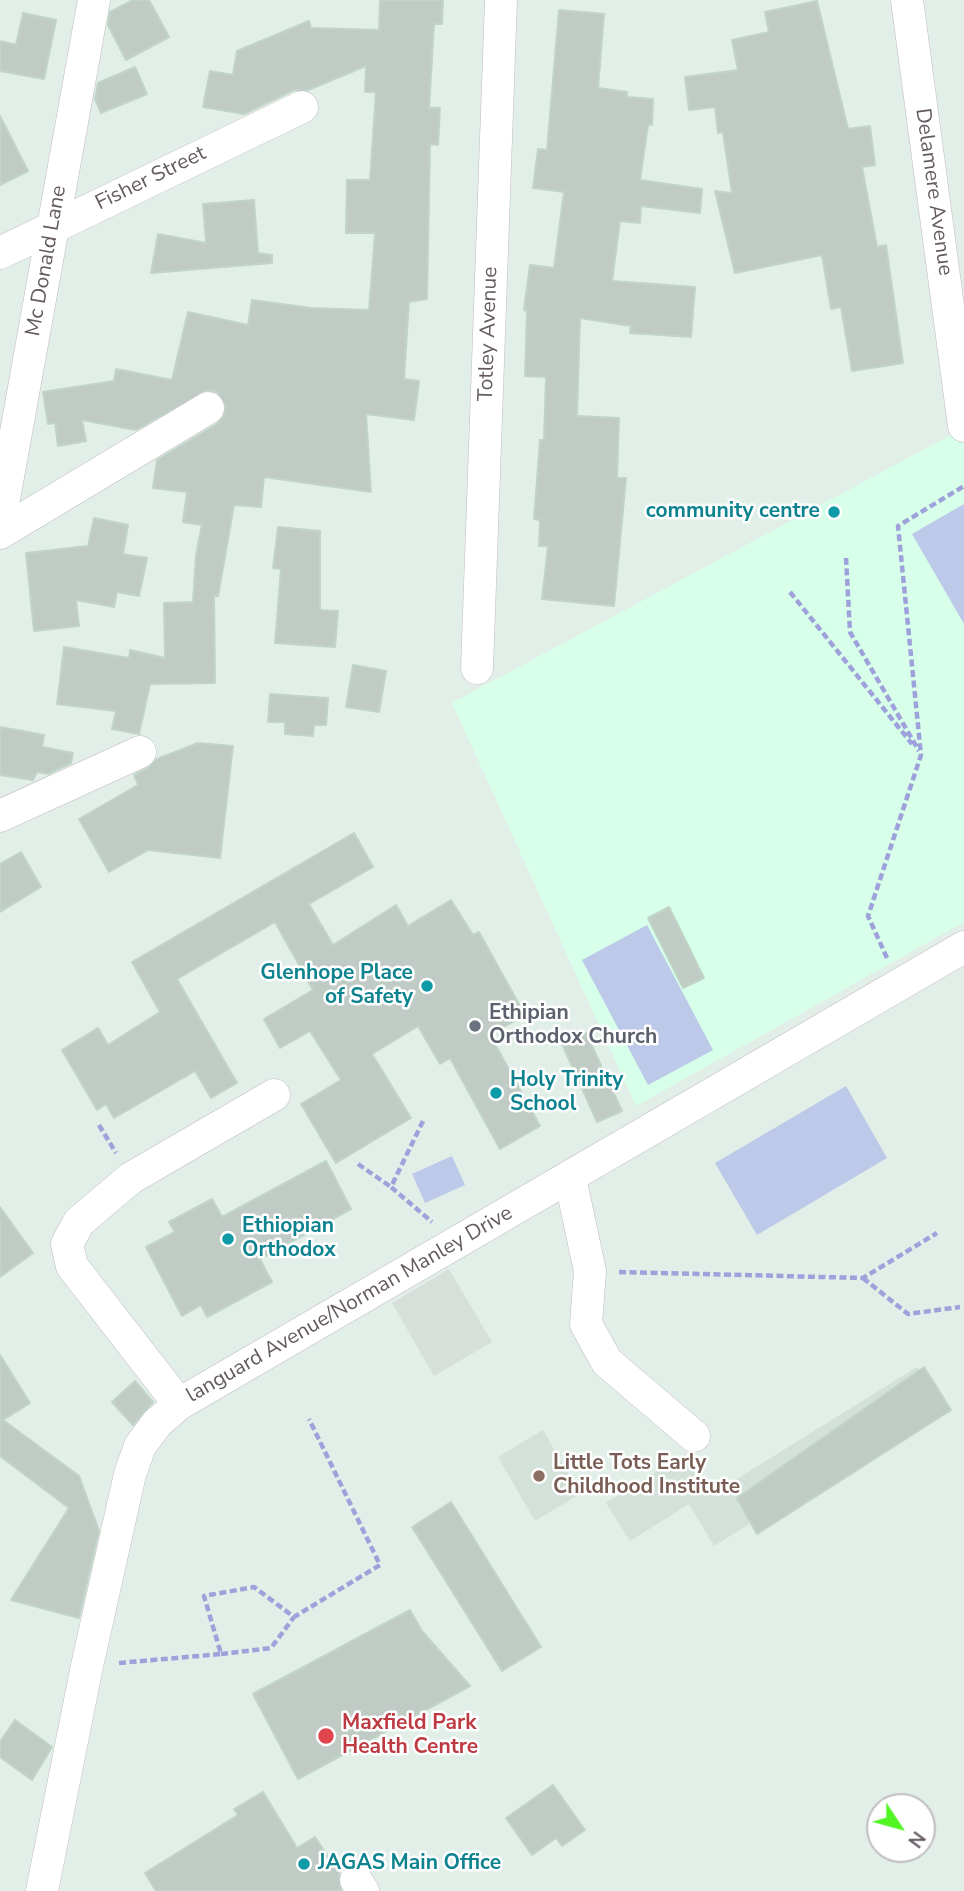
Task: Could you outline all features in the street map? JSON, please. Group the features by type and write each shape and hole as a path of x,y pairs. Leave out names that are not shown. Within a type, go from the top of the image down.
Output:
{"street":[{"name":"Mc Donald Lane","path":"0,521 94,0"},
{"name":"Totley Avenue","path":"477,667 501,0"},
{"name":"Delamere Avenue","path":"907,0 964,426"},
{"name":"Fisher Street","path":"0,253 302,107"},
{"path":"0,533 208,408"},
{"path":"0,816 140,752"},
{"name":"languard Avenue/Norman Manley Drive","path":"42,1891 87,1666 130,1474 140,1446 157,1423 179,1404 964,947"},
{"path":"179,1404 72,1266 67,1244 79,1222 131,1178 274,1095"},
{"path":"570,1178 590,1271 586,1324 607,1362 694,1436"}],"path":[{"path":"899,984 868,916 921,755 898,526 964,486"},
{"path":"846,558 850,632 921,755"},
{"path":"790,592 921,755"},
{"path":"391,1187 423,1121"},
{"path":"358,1164 391,1187 457,1242"},
{"path":"590,1271 863,1278 937,1233"},
{"path":"863,1278 908,1314 960,1307"},
{"path":"87,1666 271,1648 294,1616 380,1565 309,1419"},
{"path":"221,1654 204,1596 254,1587 294,1616"}],"shaded area":[{"name":"community centre","path":"964,428 964,922 636,1106 452,703"},
{"path":"964,504 964,624 912,534"},
{"path":"647,925 713,1050 648,1085 582,960"},
{"path":"846,1086 887,1158 757,1235 715,1163"},
{"path":"452,1156 465,1185 425,1203 412,1174"},
{"path":"449,1269 492,1342 434,1376 392,1303"},
{"path":"917,1367 941,1404 714,1546 689,1504 630,1541 606,1503 685,1454 711,1495"},
{"name":"Little Tots Early Childhood Institute","path":"543,1430 580,1494 535,1521 498,1457"}],"building":[{"path":"133,0 149,0 169,37 126,60 108,25 110,12"},
{"path":"380,0 443,0 442,24 434,24 429,108 440,108 438,145 430,144 427,299 409,302 404,379 419,381 414,420 366,414 371,492 264,477 261,507 234,505 218,596 214,596 215,683 150,684 139,734 112,729 116,711 57,704 64,647 129,658 130,650 165,658 164,603 193,602 196,555 202,525 183,522 187,492 153,488 157,460 217,424 224,416 226,407 217,392 207,390 136,430 82,420 86,441 58,446 55,423 48,424 43,392 114,381 116,369 172,380 188,312 248,325 252,300 311,308 369,310 375,233 346,233 347,180 370,180 376,92 365,92 366,66 308,90 294,90 244,114 203,107 210,71 233,75 237,51 309,21 311,28 379,30"},
{"path":"817,1 848,129 870,126 875,165 862,167 877,247 886,245 903,363 852,371 841,307 831,309 822,255 735,273 715,191 732,193 723,132 718,133 715,107 689,110 685,77 738,70 732,40 769,32 765,12"},
{"path":"559,10 604,14 598,88 627,92 627,97 653,99 652,125 648,125 640,180 702,189 700,213 641,206 640,223 620,221 612,281 695,287 691,337 630,333 631,326 580,318 577,416 619,418 617,478 626,478 614,606 542,599 548,546 539,546 540,520 534,519 540,440 544,440 546,377 525,376 527,311 524,310 530,265 554,268 564,192 533,188 538,149 547,150"},
{"path":"23,13 56,20 44,79 0,71 0,41 16,45"},
{"path":"135,67 147,94 101,113 95,99 98,83"},
{"path":"0,116 28,171 0,185"},
{"path":"254,200 258,253 272,255 272,263 151,273 158,234 206,243 203,204"},
{"path":"94,518 128,525 123,554 147,558 139,596 117,592 114,607 76,600 79,626 34,631 26,553 88,546"},
{"path":"278,527 320,531 320,610 338,611 335,647 275,643 281,569 273,568"},
{"path":"353,665 386,671 379,712 346,707"},
{"path":"270,694 328,698 326,725 314,725 313,736 285,734 285,722 268,722"},
{"path":"0,727 44,735 42,747 73,753 71,763 48,774 37,772 33,780 0,775"},
{"path":"198,743 233,746 220,858 148,850 109,872 79,819 138,785 134,775 148,768 157,759"},
{"path":"354,833 373,867 309,904 333,945 396,905 408,926 451,900 473,935 479,932 525,1015 490,1035 540,1126 500,1149 450,1058 440,1064 418,1026 372,1054 411,1118 336,1163 301,1104 341,1080 310,1031 280,1048 264,1019 313,990 275,922 177,979 237,1083 211,1098 195,1071 114,1118 106,1104 97,1110 62,1050 98,1028 108,1045 160,1012 132,962"},
{"path":"21,852 41,887 0,912 0,864"},
{"path":"669,907 704,978 683,988 648,918"},
{"path":"586,1033 622,1111 597,1122 562,1044"},
{"name":"Ethiopian Orthodox","path":"326,1161 351,1209 260,1259 272,1282 207,1317 201,1305 182,1316 146,1247 175,1232 169,1222 212,1199 222,1217"},
{"path":"0,1207 33,1253 0,1277"},
{"path":"0,1355 30,1403 3,1420 79,1476 99,1531 79,1618 11,1600 69,1508 0,1456"},
{"path":"924,1367 951,1410 757,1534 737,1498"},
{"path":"135,1381 153,1402 133,1425 112,1402"},
{"path":"451,1502 541,1647 502,1671 412,1527"},
{"name":"Maxfield Park Health Centre","path":"410,1610 422,1631 470,1686 298,1779 253,1694"},
{"path":"15,1720 52,1747 32,1780 0,1757 0,1742"},
{"path":"553,1785 585,1830 562,1846 556,1838 532,1855 506,1818"},
{"path":"263,1792 297,1848 315,1837 339,1873 341,1891 156,1891 145,1873 238,1815 234,1809"}],"place":[{"name":"community centre","path":"834,512"},
{"name":"Glenhope Place of Safety","path":"427,986"},
{"name":"Ethipian Orthodox Church","path":"475,1026"},
{"name":"Holy Trinity School","path":"496,1093"},
{"name":"Ethiopian Orthodox","path":"228,1239"},
{"name":"Little Tots Early Childhood Institute","path":"539,1476"},
{"name":"Maxfield Park Health Centre","path":"326,1736"},
{"name":"JAGAS Main Office","path":"304,1864"}]}
